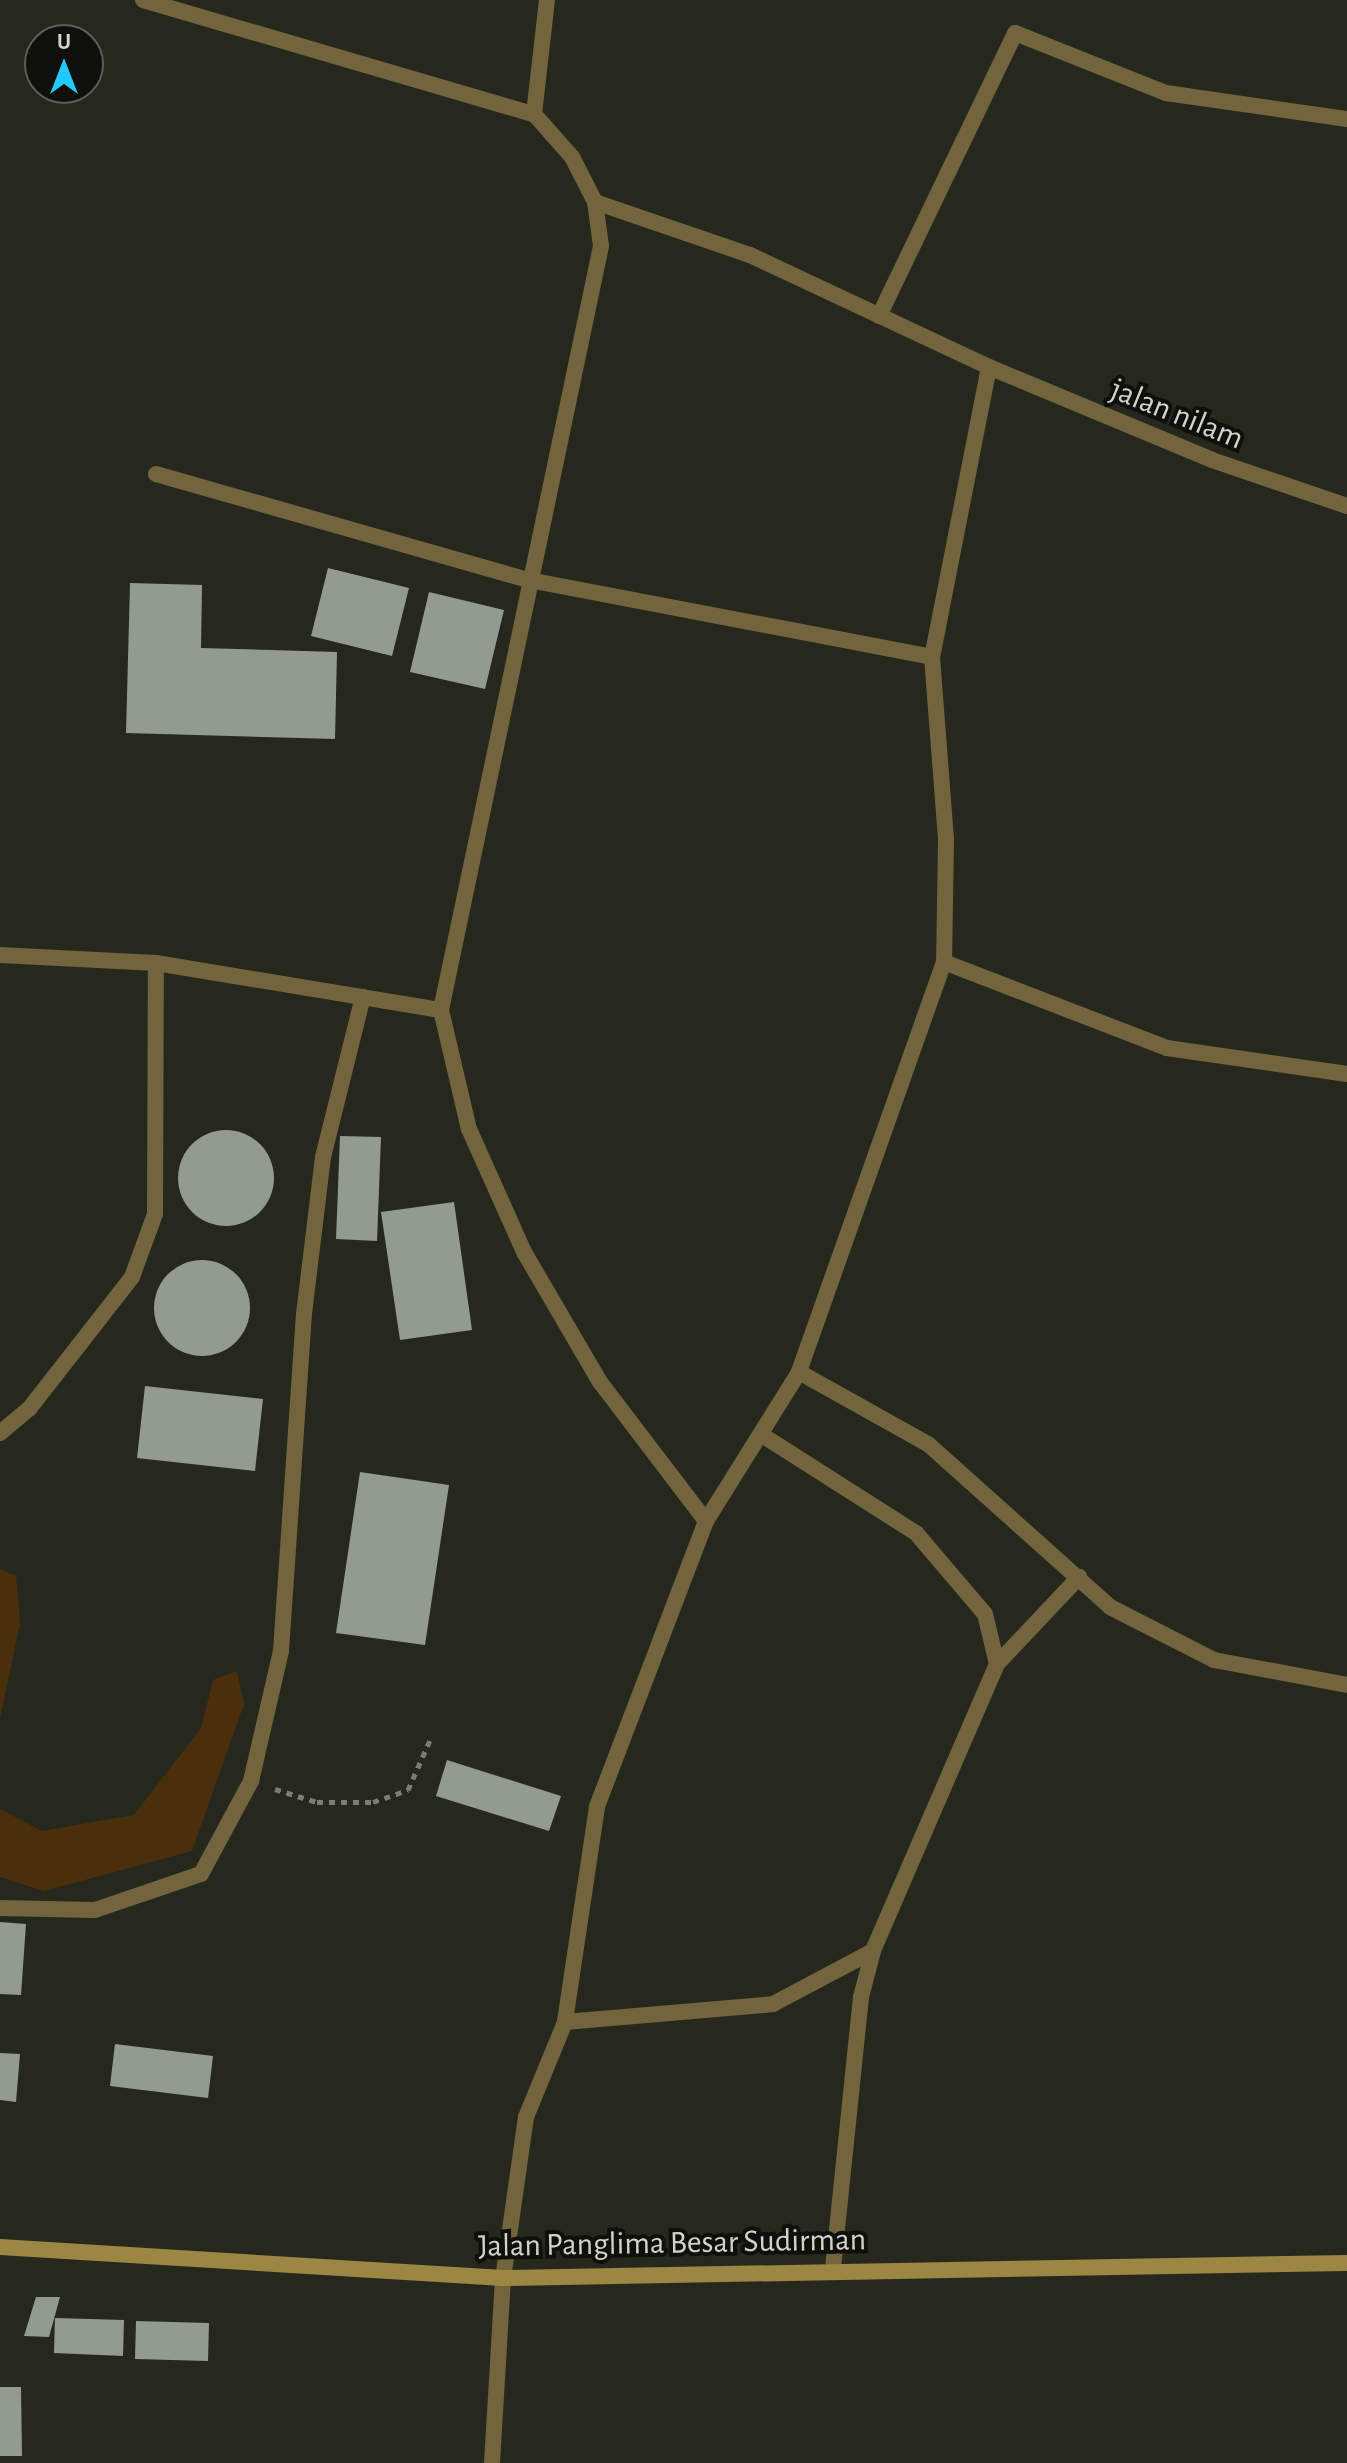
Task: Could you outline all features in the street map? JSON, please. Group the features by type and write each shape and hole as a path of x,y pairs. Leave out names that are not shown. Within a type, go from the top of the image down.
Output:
{"main road":[{"name":"Jalan Panglima Besar Sudirman","path":"0,2247 503,2278 833,2267 1347,2263"}],"street":[{"path":"143,0 534,114 572,157 595,202 601,246 441,1010 469,1129 524,1252 600,1382 706,1521"},
{"path":"534,114 547,0"},
{"path":"879,316 1015,33 1166,93 1347,119"},
{"name":"jalan nilam","path":"595,202 750,255 989,367 1212,460 1347,506"},
{"path":"492,2463 503,2278 526,2117 565,2022 597,1807 706,1521 799,1372 944,962 946,839 932,657 989,367"},
{"path":"156,474 529,580 932,657"},
{"path":"0,955 156,963 441,1010"},
{"path":"944,962 1167,1048 1347,1074"},
{"path":"0,1433 29,1409 132,1277 155,1214 156,963"},
{"path":"0,1908 95,1910 201,1874 251,1781 281,1651 304,1314 323,1157 363,997"},
{"path":"799,1372 928,1444 1110,1607 1214,1660 1347,1685"},
{"path":"762,1435 916,1533 985,1614 997,1664"},
{"path":"833,2267 861,1997 873,1951 997,1664 1079,1577"},
{"path":"565,2022 773,2004 873,1951"}],"path":[{"path":"251,1781 317,1802 373,1802 408,1790 430,1740"}],"shaded area":[{"path":"0,1569 16,1576 20,1623 0,1719"},
{"path":"237,1671 244,1704 192,1851 44,1891 0,1877 0,1809 42,1831 134,1815 201,1728 213,1680"}],"building":[{"path":"328,568 409,588 392,656 311,636"},
{"path":"130,583 202,585 201,648 337,652 335,739 126,733"},
{"path":"429,592 504,610 485,689 410,672"},
{"path":"226,1130 244,1134 260,1144 270,1160 274,1178 270,1196 260,1212 244,1222 226,1226 208,1222 192,1212 182,1196 178,1178 182,1160 192,1144 208,1134"},
{"path":"340,1136 381,1137 377,1241 336,1239"},
{"path":"454,1202 472,1330 400,1340 381,1212"},
{"path":"202,1260 220,1264 236,1274 246,1290 250,1308 246,1326 236,1342 220,1352 202,1356 184,1352 168,1342 158,1326 154,1308 158,1290 168,1274 184,1264"},
{"path":"145,1386 263,1399 255,1471 137,1458"},
{"path":"360,1472 449,1485 425,1645 336,1633"},
{"path":"447,1760 561,1796 549,1831 436,1796"},
{"path":"0,1922 26,1924 21,1995 0,1994"},
{"path":"115,2044 213,2056 208,2098 110,2086"},
{"path":"0,2053 20,2054 16,2102 0,2100"},
{"path":"36,2297 60,2297 49,2337 24,2336"},
{"path":"55,2318 124,2320 123,2356 54,2353"},
{"path":"136,2321 209,2323 208,2361 135,2359"},
{"path":"0,2387 21,2387 22,2456 0,2456"}]}
